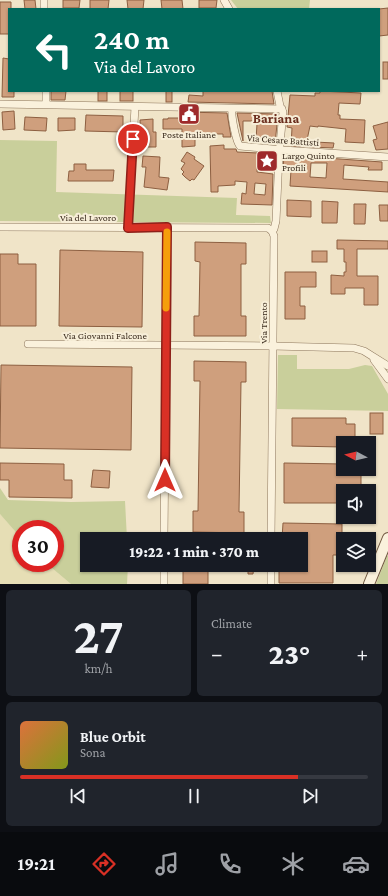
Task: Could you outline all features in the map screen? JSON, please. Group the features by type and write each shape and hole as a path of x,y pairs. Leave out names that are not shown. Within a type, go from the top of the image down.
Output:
{"street":[{"path":"46,92 46,104"},
{"name":"Via Trento","path":"271,532 274,236 272,231 276,221 283,112 280,106 277,92"},
{"path":"0,104 282,109"},
{"path":"128,228 135,107"},
{"name":"Via Cesare Battisti","path":"232,109 231,118 239,145 243,147 388,157"},
{"name":"Via del Lavoro","path":"0,227 268,228 272,231"},
{"path":"164,532 167,227"},
{"name":"Via Giovanni Falcone","path":"28,344 354,348 364,351 388,366"},
{"path":"372,356 388,379"},
{"path":"369,584 388,538"},
{"path":"164,572 164,584"},
{"path":"271,572 271,584"}],"shaded area":[{"path":"0,514 12,528 12,572 57,572 71,584 0,584"}],"green space":[{"path":"231,0 310,0 309,8 237,8"},
{"path":"0,140 57,141 56,192 237,198 236,215 270,216 271,223 0,221"},
{"path":"278,355 297,355 297,369 349,369 365,365 372,366 388,394 388,411 277,409"},
{"path":"0,488 8,500 71,502 125,501 127,532 80,532 80,572 128,572 127,584 71,584 57,572 64,572 64,520 12,520 12,528 0,514"},
{"path":"387,556 388,584 376,584"}],"building":[{"path":"24,0 35,0 36,8 25,8"},
{"path":"63,0 80,0 79,8 63,8"},
{"path":"90,0 109,0 108,8 90,8"},
{"path":"127,0 144,0 143,8 128,8"},
{"path":"161,0 182,0 183,8 162,8"},
{"path":"199,0 217,0 216,8 199,8"},
{"path":"0,2 11,2 11,8 8,8 8,34 0,34"},
{"path":"388,8 388,35 380,36 380,9"},
{"path":"3,58 8,59 8,92 14,92 14,97 2,97"},
{"path":"383,62 388,62 388,79 383,79"},
{"path":"51,92 66,92 65,100 51,100"},
{"path":"98,92 107,92 107,101 98,101"},
{"path":"120,92 133,92 133,101 120,101"},
{"path":"166,92 172,92 172,102 166,102"},
{"path":"203,92 272,92 274,104 188,102 189,95 203,96"},
{"path":"315,93 361,93 360,104 339,103 338,115 340,115 340,119 365,120 364,143 345,142 346,129 310,126 307,140 334,143 333,148 291,146 292,128 287,127 290,95 315,96"},
{"path":"14,111 15,129 3,130 2,112"},
{"path":"181,112 227,113 231,137 223,137 223,134 195,134 195,146 182,147 182,129 163,129 163,119 181,118"},
{"path":"237,113 278,114 275,144 256,140 256,121 243,121 243,141"},
{"path":"86,115 123,116 123,132 85,131"},
{"path":"25,117 47,118 46,131 24,130"},
{"path":"58,118 75,118 75,130 58,131"},
{"path":"153,119 153,132 156,132 156,147 141,147 140,120"},
{"path":"388,122 388,149 376,150 373,140 377,139 373,126"},
{"path":"224,145 224,149 236,149 237,152 258,153 257,172 273,174 272,205 241,204 242,193 246,194 247,182 235,181 235,185 218,186 218,192 211,192 210,146","holes":["255,183 266,184 265,195 254,194"]},
{"path":"187,152 195,157 194,159 204,166 194,180 192,179 190,181 182,174 184,172 181,169 185,163 181,161"},
{"path":"284,155 382,162 382,170 368,170 369,167 344,165 343,179 388,182 388,192 290,186 291,170 283,170","holes":["311,163 327,163 326,178 310,177"]},
{"path":"143,156 160,157 159,177 169,178 167,190 144,187 146,167 142,167"},
{"path":"74,164 86,164 86,170 114,170 113,181 68,181 69,171 74,171"},
{"path":"287,200 311,201 311,217 287,216"},
{"path":"322,201 338,202 337,223 322,223"},
{"path":"354,204 366,204 365,224 354,224"},
{"path":"379,205 388,205 388,221 380,221"},
{"path":"337,240 388,241 388,249 357,249 357,276 378,276 378,305 364,305 364,288 345,288 345,294 331,294 331,275 344,276 344,272 346,272 344,249 337,249"},
{"path":"195,242 246,243 246,264 241,264 241,316 246,316 246,336 194,336 194,316 199,316 200,262 195,261"},
{"path":"60,250 143,252 142,327 59,326"},
{"path":"312,251 327,251 327,262 312,262"},
{"path":"0,254 18,254 18,264 36,264 36,326 0,326"},
{"path":"285,272 316,272 316,287 300,287 300,306 305,306 305,319 285,319"},
{"path":"194,361 246,362 246,382 241,382 239,512 244,512 244,532 193,532 193,511 198,511 200,381 194,381"},
{"path":"1,365 132,367 131,450 0,448"},
{"path":"370,413 383,413 383,434 370,434"},
{"path":"292,418 346,418 346,424 355,424 355,436 336,436 336,447 292,446"},
{"path":"0,463 64,464 64,480 72,480 72,498 9,497 9,480 0,480"},
{"path":"284,463 336,464 336,476 361,476 361,484 336,484 336,503 284,503"},
{"path":"93,470 110,471 109,488 91,487"},
{"path":"283,523 342,524 342,532 336,532 336,555 333,555 333,583 279,583 279,572 308,572 308,532 282,532"},
{"path":"183,572 208,572 208,584 183,584"},
{"path":"248,572 253,572 253,574 248,574"}],"slow traffic":[{"path":"166,308 167,232"}],"place":[{"name":"Poste Italiane","path":"189,114"},
{"name":"Largo Quinto Profili","path":"267,161"}],"district":[{"name":"Bariana","path":"276,118"}],"route":[{"path":"133,139 128,228 167,227 165,480"}]}
